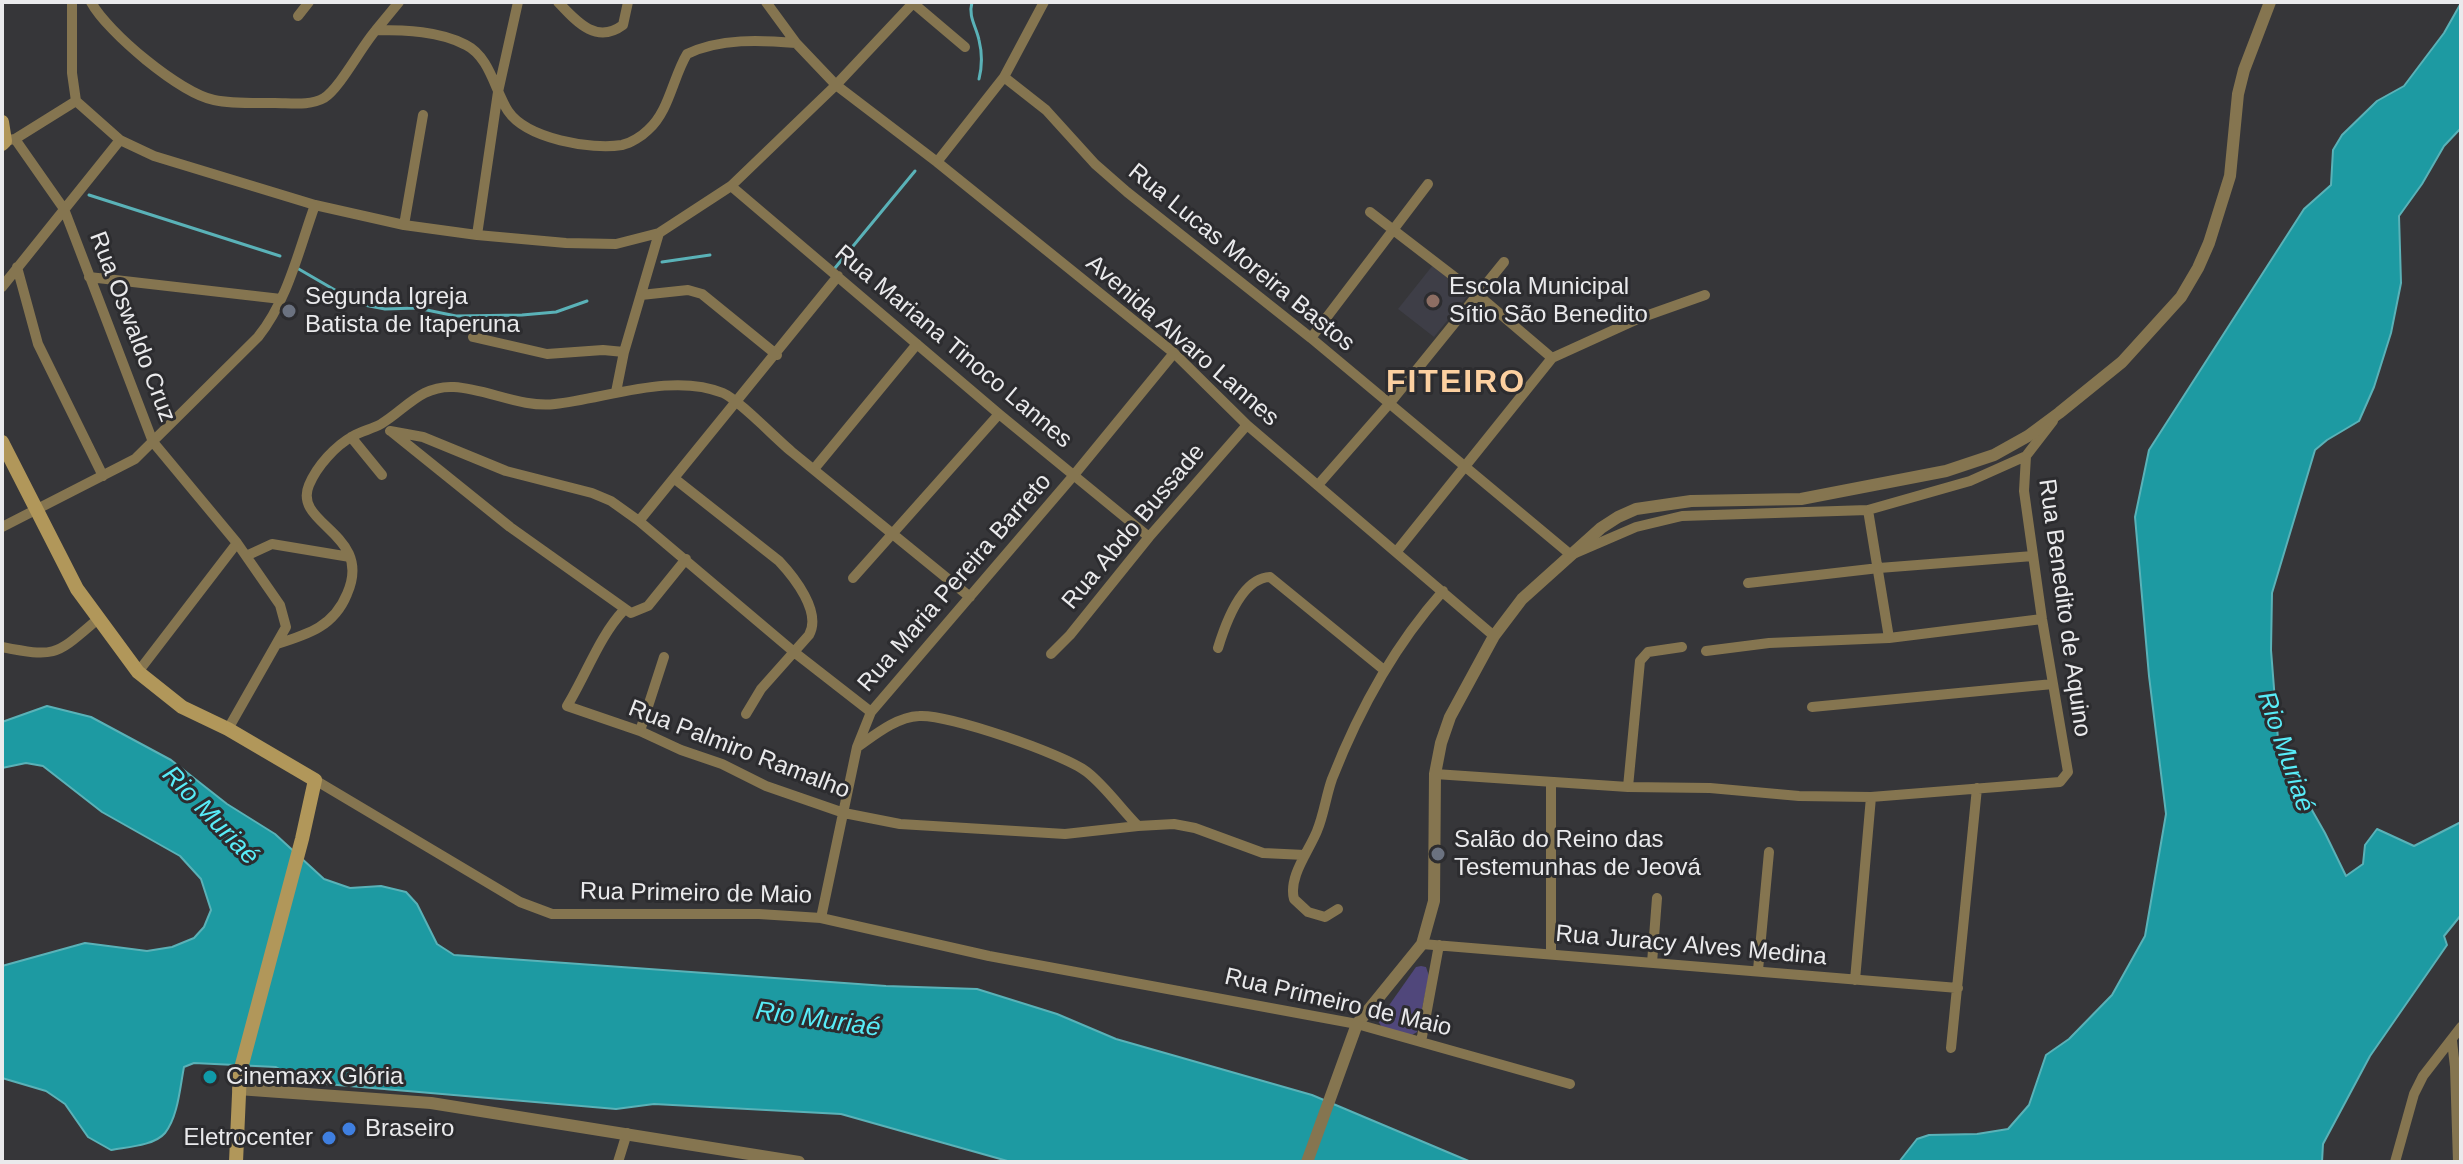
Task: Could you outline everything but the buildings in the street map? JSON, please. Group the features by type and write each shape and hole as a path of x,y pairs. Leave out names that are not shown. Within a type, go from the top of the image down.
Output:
{"main road":[{"name":"Rua Oswaldo Cruz","path":"2,122 7,141"},
{"name":"Rua Primeiro de Maio","path":"2,442 77,589 138,672 182,707 228,729 315,780"},
{"path":"236,1162 240,1072 315,780"}],"street":[{"path":"72,2 72,73 76,101 120,140 175,165 315,205 404,225 566,243 616,244 659,233 731,186 836,85 914,2 965,47"},
{"path":"91,2 116,36 195,93 225,102 304,103 324,98 332,91 362,46 399,2"},
{"path":"298,16 309,2"},
{"path":"477,235 498,92 518,2"},
{"path":"558,2 581,26 604,33 623,25 628,2"},
{"path":"937,162 1004,77 1044,2"},
{"path":"1307,1162 1357,1024 1422,944 1434,901 1435,774 1450,717 1494,636 1522,599 1610,523 1636,509 1691,501 1801,499 1946,471 1994,455 2028,436 2059,413 2122,362 2181,297 2198,268 2230,176 2238,94 2244,70 2270,2"},
{"name":"Avenida Alvaro Lannes","path":"768,3 796,43 836,85 937,162 1174,353 1247,425 1494,636"},
{"path":"376,30 408,30 466,45 477,52 514,119 529,129 577,143 624,144 649,129 657,121 687,54 706,45 796,43"},
{"name":"Rua Lucas Moreira Bastos","path":"1004,77 1046,110 1095,164 1127,192 1311,338 1571,555"},
{"path":"7,141 76,101"},
{"path":"404,225 423,115"},
{"path":"2,287 120,140"},
{"name":"Rua Oswaldo Cruz","path":"7,141 64,209 153,442 237,543 273,595 286,627 277,644"},
{"path":"1311,338 1428,184"},
{"name":"Rua Mariana Tinoco Lannes","path":"731,186 1149,537"},
{"path":"2,527 135,459 258,337 271,322 281,299 315,205"},
{"path":"1370,212 1478,295 1552,358"},
{"path":"616,392 624,352 659,233"},
{"path":"1318,485 1389,404 1504,262"},
{"path":"17,267 38,344 103,476"},
{"path":"639,521 777,355 838,276"},
{"path":"89,277 281,299"},
{"path":"641,295 688,290 702,294 777,355"},
{"path":"1397,551 1552,358 1640,318 1705,295"},
{"path":"473,337 547,354 603,350 624,352"},
{"path":"814,469 917,344"},
{"name":"Rua Maria Pereira Barreto","path":"821,918 857,747 871,712 1174,353"},
{"path":"228,729 277,644 321,627 340,611 352,583 354,567 350,557 337,535 314,515 306,501 308,488 319,469 337,447 351,437 381,424 414,397 439,388 467,389 533,404 554,405 671,385 717,391 737,402 970,597"},
{"name":"Rua Benedito de Aquino","path":"1977,788 2060,782 2068,772 2024,491 2026,456 2059,413"},
{"path":"853,578 999,414"},
{"path":"381,424 510,527 624,610 631,613 648,606 686,559"},
{"name":"Rua Abdo Bussade","path":"1051,654 1247,425"},
{"path":"390,431 441,443 523,477 592,493 611,501 871,712"},
{"path":"351,437 382,475"},
{"path":"1571,555 1636,527 1682,516 1868,510 1970,481 2026,456"},
{"path":"675,479 790,572 809,605 813,623 809,635 761,689 746,714"},
{"path":"1868,510 1889,638"},
{"path":"138,672 237,543"},
{"path":"246,556 272,544 350,557"},
{"path":"1748,583 1879,568 2033,556"},
{"path":"1218,648 1237,602 1256,581 1270,577 1384,670"},
{"path":"1338,909 1325,917 1301,907 1294,899 1293,884 1317,831 1328,790 1344,751 1384,670 1405,635 1443,591"},
{"name":"Rua Palmiro Ramalho","path":"624,610 607,628 594,660 567,706 640,731 722,764 766,786 844,813 900,824 1050,834 1174,824 1195,828 1263,853 1305,855"},
{"path":"2,647 37,654 57,652 98,619"},
{"path":"1706,651 1769,643 1889,638 2042,619"},
{"path":"1628,787 1640,661 1648,652 1682,647"},
{"path":"640,731 664,657"},
{"path":"1812,707 2053,684"},
{"path":"857,747 905,718 935,717 1079,766 1138,826"},
{"path":"1435,774 1628,787 1710,788 1799,796 1871,797 1977,788 1951,1048"},
{"name":"Rua Primeiro de Maio","path":"315,780 520,902 552,914 759,914 821,918 989,956 1357,1024 1570,1084"},
{"path":"1551,782 1551,954"},
{"path":"1855,980 1871,797"},
{"path":"1758,970 1769,852"},
{"path":"1652,963 1657,898"},
{"name":"Rua Juracy Alves Medina","path":"1422,944 1958,988"},
{"path":"1421,1042 1439,945"},
{"path":"2458,1162 2455,1067 2456,1039 2461,1027"},
{"path":"2395,1162 2419,1085 2431,1063 2456,1039"},
{"path":"238,1089 431,1103 795,1161"},
{"path":"618,1162 627,1133"}],"shaded area":[{"name":"Escola Municipal Sítio São Benedito","path":"1433,265 1469,294 1434,337 1398,309"},
{"path":"1416,967 1426,967 1429,976 1417,1032 1412,1035 1383,1029 1378,1021"}],"water":[{"path":"2461,3 2461,128 2444,146 2399,216 2401,283 2391,333 2374,387 2359,421 2315,450 2272,593 2271,650 2279,752 2346,876 2363,864 2365,845 2377,829 2414,846 2461,822 2461,915 2444,936 2447,945 2370,1056 2323,1144 2322,1162 1899,1162 1917,1139 1929,1135 1977,1134 2008,1129 2029,1105 2046,1055 2069,1039 2112,995 2145,936 2166,814 2149,676 2135,517 2149,450 2304,209 2331,185 2333,150 2342,135 2377,101 2404,86 2444,33"},
{"name":"Rio Muriaé","path":"47,706 91,717 171,760 227,804 275,834 324,879 350,888 381,886 406,892 417,904 437,944 454,955 886,986 977,989 1057,1014 1116,1039 1312,1095 1471,1162 1011,1162 841,1114 654,1104 616,1109 303,1082 276,1067 194,1063 184,1067 176,1110 165,1133 147,1143 111,1150 88,1137 65,1104 46,1091 2,1078 2,966 85,943 147,951 172,947 194,938 204,927 211,910 201,879 180,856 102,812 43,766 26,763 2,768 2,722"}],"waterway":[{"path":"972,2 972,17 981,49 979,79"},
{"path":"835,268 915,171"},
{"path":"89,195 280,256"},
{"path":"662,262 710,255"},
{"path":"297,268 359,304 385,309 417,308 456,316 522,315 556,312 587,301"}],"place":[{"name":"Escola Municipal Sítio São Benedito","path":"1433,301"},
{"name":"Segunda Igreja Batista de Itaperuna","path":"289,311"},
{"name":"Salão do Reino das Testemunhas de Jeová","path":"1438,854"},
{"name":"Cinemaxx Glória","path":"210,1077"},
{"name":"Braseiro","path":"349,1129"},
{"name":"Eletrocenter","path":"329,1138"}],"district":[{"name":"FITEIRO","path":"1456,383"}]}
